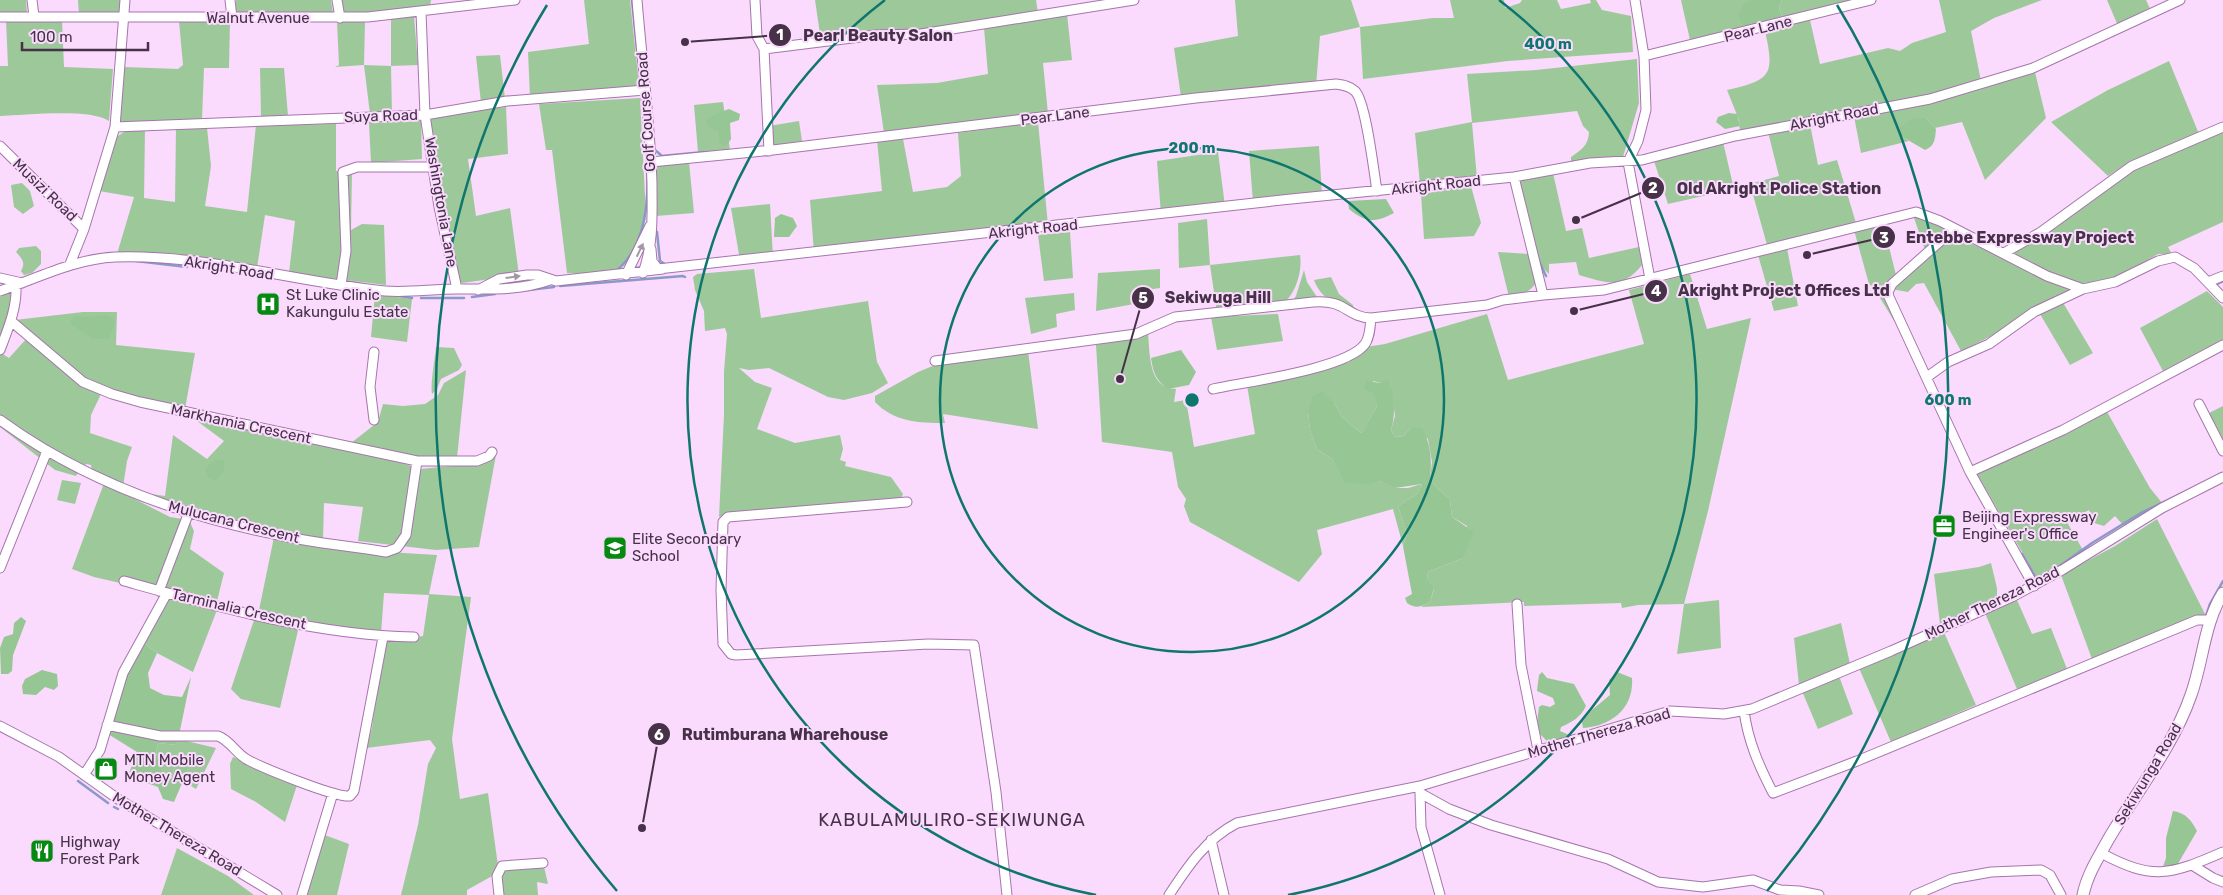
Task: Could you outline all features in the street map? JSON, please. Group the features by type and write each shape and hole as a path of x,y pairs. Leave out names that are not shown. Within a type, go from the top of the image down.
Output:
{"main road":[{"name":"Sekiwunga Road","path":"2083,895 2086,880 2130,801 2173,738 2192,693 2211,620 2223,594"}],"street":[{"path":"32,0 34,16"},
{"path":"84,229 115,127 125,0"},
{"path":"230,0 232,18"},
{"path":"337,0 340,18"},
{"path":"434,0 435,10"},
{"name":"Walnut Avenue","path":"0,17 340,18 421,12 515,0"},
{"name":"Golf Course Road","path":"637,0 651,162 651,249 643,273"},
{"path":"755,0 757,36 764,49 769,151"},
{"path":"764,49 876,35 921,34 1134,0"},
{"path":"1635,0 1644,56 1646,110 1638,141 1628,162 1650,279"},
{"name":"Pear Lane","path":"1644,56 1871,0"},
{"name":"Akright Road","path":"70,264 113,257 144,257 204,262 341,285 416,292 457,289 489,291 522,287 550,280 626,275 668,268 1514,177 1590,163 1642,160 1736,136 1930,99 2033,68 2180,0"},
{"name":"Washingtonia Lane","path":"421,12 425,115 439,207 457,289"},
{"name":"Pear Lane","path":"651,162 769,151 1196,98 1336,84 1349,87 1358,95 1368,132 1377,191"},
{"name":"Suya Road","path":"115,127 425,115 506,101 645,90"},
{"path":"2004,253 2047,228 2132,166 2223,127"},
{"name":"Musizi Road","path":"0,146 84,229 70,264"},
{"path":"341,285 346,251 343,172 350,168 434,167"},
{"path":"1514,177 1543,296"},
{"path":"935,361 1136,334 1175,317 1319,301 1334,302 1356,316 1370,318 1486,305 1503,300 1594,292 1916,212 1923,213 2047,276 2083,289"},
{"name":"Golf Course Road","path":"626,275 652,223"},
{"path":"1954,229 1892,284 1888,292 1970,472 2034,586"},
{"path":"651,249 655,266 658,269 668,268"},
{"path":"1927,377 1948,362 1989,344 2034,312 2083,289 2114,282 2158,261 2175,257 2188,263 2223,298"},
{"path":"0,291 70,264"},
{"path":"2208,282 2223,276"},
{"path":"0,278 19,284"},
{"path":"0,350 11,321 19,284"},
{"path":"1212,389 1310,368 1346,358 1365,345 1369,333 1370,318"},
{"name":"Markhamia Crescent","path":"11,321 84,382 112,394 417,461 477,461 489,456 492,452"},
{"path":"1970,472 2064,430 2223,345"},
{"path":"374,352 370,387 374,420"},
{"path":"2199,404 2223,451"},
{"name":"Mulucana Crescent","path":"0,420 47,451 100,479 166,506 303,540 386,552 392,551 402,544 406,535 417,461"},
{"path":"0,568 47,451"},
{"name":"Mother Thereza Road","path":"1170,895 1192,862 1211,840 1227,828 1249,819 1420,789 1538,750 1670,711 1708,714 1744,711 1891,651 2034,586 2162,508 2223,477"},
{"path":"907,502 728,517 723,522 721,590 723,644 731,654 736,655 928,644 974,645 996,792 1007,895"},
{"path":"84,775 100,750 123,673 163,592 189,512"},
{"name":"Tarminalia Crescent","path":"124,581 273,620 383,637 414,638"},
{"path":"1517,604 1521,664 1538,750"},
{"path":"1744,711 1748,736 1757,761 1773,793 1857,761 2184,625 2197,620 2211,620"},
{"path":"107,725 160,736 218,736 226,739 247,760 347,797 354,791 383,637"},
{"name":"Mother Thereza Road","path":"0,726 33,742 186,842 277,895"},
{"path":"1420,789 1421,827 1440,895"},
{"path":"1420,789 1449,810 1491,825 1608,859 1658,882 1703,887 1753,880 1780,890 1819,895"},
{"path":"302,895 333,793"},
{"path":"1211,840 1224,895"},
{"path":"2101,853 2131,868 2144,871 2170,871 2192,865 2223,852"},
{"path":"499,895 497,876 502,866 543,864"},
{"path":"2192,865 2223,882"},
{"path":"1915,895 1952,879 1990,872 2042,870 2050,875 2061,895"}],"green space":[{"path":"0,0 26,0 27,14 0,14"},
{"path":"78,0 121,0 120,15 79,15"},
{"path":"236,0 331,0 333,14 235,14"},
{"path":"339,0 431,0 430,7 341,16"},
{"path":"584,0 630,0 639,84 635,88 530,97 528,52 589,44"},
{"path":"815,0 1036,0 1038,13 932,32 821,41"},
{"path":"1235,0 1351,0 1360,27 1320,36 1316,86 1181,97 1174,48 1238,36"},
{"path":"1450,0 1504,0 1505,8 1520,3 1522,0 1557,0 1561,9 1591,3 1590,0 1596,0 1602,10 1631,16 1633,52 1508,61 1363,79 1360,27 1433,18 1454,18"},
{"path":"1681,0 1755,0 1749,27 1690,40"},
{"path":"1755,0 1782,0 1779,8 1783,20 1749,27 1740,22 1739,12 1745,3"},
{"path":"1782,0 1860,0 1783,20 1779,8"},
{"path":"1939,0 2042,0 1994,18 1971,31 1981,81 1891,103 1740,132 1739,120 1727,90 1753,83 1761,79 1766,73 1769,66 1769,57 1765,31 1810,20 1820,64 1888,48 1900,51 1912,43 1946,32"},
{"path":"2107,0 2146,0 2152,13 2119,28"},
{"path":"1067,14 1072,60 1043,63 1048,114 884,133 877,85 937,83 988,74 984,28"},
{"path":"414,16 418,65 391,66 391,19"},
{"path":"6,20 62,20 64,67 113,69 109,121 100,117 73,113 0,116 0,66 8,66"},
{"path":"179,21 230,22 229,68 204,68 202,119 123,122 117,120 124,67 178,69 183,65"},
{"path":"365,21 364,65 335,67 339,65 337,22"},
{"path":"500,55 505,99 481,103 476,56"},
{"path":"1637,59 1639,103 1623,157 1571,163 1571,157 1586,144 1589,132 1583,126 1577,111 1472,123 1477,178 1420,184 1415,133 1472,122 1467,74 1536,70"},
{"path":"2169,61 2199,134 2129,162 2108,176 2051,122 2108,90"},
{"path":"364,65 391,66 392,114 370,114"},
{"path":"260,68 284,68 288,116 261,116"},
{"path":"2035,72 2046,118 1985,180 1962,122 1935,128 1926,118 1901,136 1909,141 1861,153 1854,116"},
{"path":"640,98 646,216 635,249 617,271 581,274 567,273 552,150 546,150 539,104"},
{"path":"723,102 730,150 698,152 694,105"},
{"path":"506,107 508,154 468,159 476,216 510,208 519,275 462,283 458,280 431,163 428,116"},
{"path":"729,109 740,114 739,120 730,123 731,139 727,145 722,146 719,141 719,131 708,127 706,120"},
{"path":"1729,113 1737,114 1740,126 1725,129 1716,122 1718,117"},
{"path":"1912,118 1926,118 1936,129 1933,144 1925,150 1901,136 1900,128"},
{"path":"421,121 422,159 371,163 369,123"},
{"path":"799,121 802,141 771,146 769,126"},
{"path":"1038,122 1048,225 814,253 810,200 882,191 877,140 903,139 913,192 947,187 961,176 958,133"},
{"path":"336,124 336,171 352,171 351,230 362,224 384,225 386,285 289,273 295,221 265,215 257,268 181,255 117,254 134,197 99,191 115,138 127,130 145,131 144,198 175,202 176,129 207,128 211,166 205,206 247,212 256,125"},
{"path":"1810,124 1818,165 1837,160 1856,223 1767,245 1750,184 1779,176 1768,132"},
{"path":"2223,131 2223,222 2168,247 2172,254 2158,254 2120,276 2097,284 2073,282 2014,257 2011,252 2054,228 2089,203 2128,170"},
{"path":"1723,142 1734,189 1668,204 1654,161"},
{"path":"1319,146 1322,195 1253,202 1249,151"},
{"path":"1218,152 1225,206 1161,215 1157,161"},
{"path":"689,162 694,213 656,216 656,166"},
{"path":"1553,173 1566,231 1582,228 1589,258 1639,247 1642,265 1635,273 1621,281 1606,282 1579,275 1576,262 1549,264 1549,274 1538,263 1519,181"},
{"path":"22,183 30,191 34,206 23,214 14,207 11,185"},
{"path":"1471,186 1481,223 1474,236 1424,239 1421,194"},
{"path":"1386,199 1394,213 1381,219 1366,219 1349,209 1348,201"},
{"path":"770,204 773,257 740,260 731,208"},
{"path":"781,214 793,218 797,226 789,237 774,237 775,218"},
{"path":"1913,215 1945,226 1972,244 2073,290 1961,351 1924,283 1916,284 1908,292 1891,289 1899,329 1874,288 1869,284 1854,230 1883,223 1897,279 1925,250"},
{"path":"1207,219 1210,265 1179,268 1178,223"},
{"path":"1070,232 1073,278 1044,281 1038,235"},
{"path":"36,246 41,251 41,264 32,273 24,275 21,271 23,261 16,252 19,248"},
{"path":"1787,248 1798,306 1774,311 1758,255"},
{"path":"1498,252 1528,254 1536,283 1531,289 1509,297"},
{"path":"1300,255 1301,262 1296,286 1282,305 1262,310 1217,312 1210,265"},
{"path":"754,269 761,318 868,301 877,362 888,383 872,393 844,400 828,397 769,368 749,370 739,368 755,382 772,388 757,429 795,443 840,435 843,449 840,460 846,462 845,466 891,477 903,494 900,500 741,512 719,517 727,334 725,328 705,331 704,311 695,290 693,277 697,274"},
{"path":"1160,269 1160,288 1133,292 1134,304 1096,311 1098,273"},
{"path":"1304,270 1307,282 1319,300 1288,307 1296,296"},
{"path":"1690,274 1707,329 1751,318 1708,511 1684,604 1638,605 1622,608 1621,603 1524,606 1524,602 1421,607 1430,602 1434,589 1427,578 1428,572 1463,558 1467,526 1452,517 1450,499 1438,489 1430,478 1432,462 1428,439 1411,427 1404,436 1395,437 1391,430 1395,416 1390,382 1381,383 1373,381 1377,406 1367,423 1367,429 1361,433 1342,417 1334,403 1308,412 1310,430 1317,449 1332,459 1346,483 1379,481 1396,488 1408,488 1422,484 1417,494 1398,506 1407,534 1403,546 1393,509 1317,530 1322,554 1299,582 1190,522 1184,506 1186,499 1178,487 1172,452 1102,442 1096,345 1148,333 1150,360 1155,377 1167,387 1176,389 1174,402 1186,400 1194,447 1255,434 1247,385 1349,362 1366,347 1385,344 1487,314 1508,380 1644,344 1629,290"},
{"path":"1331,277 1339,294 1353,305 1354,313 1335,304 1325,296 1314,280"},
{"path":"2207,291 2223,307 2223,342 2164,373 2140,328"},
{"path":"9,293 14,298 0,341 0,297"},
{"path":"1074,293 1075,310 1056,314 1057,327 1031,334 1025,298"},
{"path":"375,294 412,299 407,342 371,337"},
{"path":"2062,301 2093,353 2070,365 2040,314"},
{"path":"83,312 117,312 116,345 195,353 185,409 136,402 106,390 91,382 52,353 15,320"},
{"path":"1278,314 1283,341 1217,350 1211,317"},
{"path":"103,315 112,317 115,323 109,339 92,339 70,322 75,316"},
{"path":"28,337 84,387 101,394 91,415 90,433 132,447 127,461 123,487 93,478 91,465 87,464 81,466 76,476 55,470 0,427 0,356 1,353 9,358"},
{"path":"436,347 454,348 462,365 459,370 441,379 437,389 432,394 432,378"},
{"path":"1181,350 1196,372 1189,385 1168,389 1156,376 1151,358"},
{"path":"1028,351 1038,429 943,414 945,423 916,422 890,414 875,402 875,396 918,372 935,365"},
{"path":"466,370 457,458 438,462 351,443 378,422 383,404 403,406 425,404 438,395 444,383"},
{"path":"1385,380 1390,382 1393,394 1394,412 1391,430 1395,437 1404,436 1411,427 1422,428 1430,452 1430,478 1438,489 1450,499 1452,517 1474,532 1463,558 1428,572 1427,578 1434,588 1430,602 1418,607 1407,603 1405,598 1412,594 1403,546 1407,534 1398,506 1417,494 1422,484 1395,488 1379,481 1369,484 1345,483 1332,459 1317,449 1310,430 1308,412 1312,397 1322,391 1334,403 1342,417 1361,433 1366,429 1367,423 1377,406 1374,394 1364,388 1366,381 1381,383"},
{"path":"2223,406 2223,453 2205,415"},
{"path":"2106,410 2150,488 2163,504 2124,526 2115,516 2104,526 2094,523 2089,510 2067,522 2084,552 2054,571 2037,578 1976,472 2030,450"},
{"path":"189,415 332,448 357,448 420,469 483,463 496,455 479,547 436,550 358,541 363,507 324,503 323,540 167,510 149,500 151,494 165,496 173,435 207,459 224,441"},
{"path":"214,460 223,460 224,466 222,474 215,481 208,477 205,469"},
{"path":"62,480 81,483 75,504 57,500"},
{"path":"103,486 109,486 170,517 189,520 194,531 190,549 224,573 216,605 94,577 72,569"},
{"path":"2157,519 2206,616 2092,659 2061,575 2115,546"},
{"path":"274,537 387,552 437,555 429,594 471,597 452,739 460,799 488,793 498,866 494,875 467,890 467,895 401,895 418,825 428,764 436,748 430,740 366,748 372,728 383,642 423,636 429,595 384,593 381,634 258,615"},
{"path":"1991,563 1997,588 1997,600 1940,624 1934,574 1979,567"},
{"path":"161,596 217,610 193,672 157,653 142,642"},
{"path":"1719,600 1721,648 1677,654 1684,604"},
{"path":"2017,600 2032,634 2051,628 2067,669 2017,689 1985,613"},
{"path":"253,615 299,626 280,708 241,699 231,689 254,620"},
{"path":"21,617 26,621 13,655 12,671 8,674 1,674 0,648 4,637 13,634 14,623"},
{"path":"1841,623 1850,664 1799,685 1794,638"},
{"path":"1943,630 1976,705 1891,742 1859,668"},
{"path":"142,642 157,653 148,673 150,688 164,695 182,697 191,677 177,745 158,743 156,753 163,774 171,779 175,767 181,761 188,769 174,802 163,799 158,787 128,776 137,752 108,734 115,691"},
{"path":"42,670 57,674 58,686 54,690 45,687 36,695 23,694 22,686 25,679"},
{"path":"1542,672 1547,678 1574,684 1586,706 1581,714 1561,727 1560,731 1574,737 1556,745 1548,742 1536,730 1539,707 1542,705 1550,707 1555,704 1553,698 1537,691 1539,675"},
{"path":"1617,672 1632,678 1632,689 1625,706 1619,714 1603,724 1583,728 1582,722 1592,710 1610,695 1609,680"},
{"path":"1839,676 1853,714 1818,729 1802,691"},
{"path":"178,739 216,748 196,789 183,781 188,769 175,767 172,776 162,772 156,753 158,743 177,745"},
{"path":"233,757 298,782 285,822 256,802 231,789 230,764"},
{"path":"2173,811 2181,813 2188,818 2197,831 2176,867 2163,867 2166,858 2166,838"},
{"path":"322,834 349,844 337,895 303,895"},
{"path":"177,848 228,876 254,895 161,895"},
{"path":"543,862 548,884 537,882 538,895 501,895 501,874 506,865"}],"waterway":[{"path":"632,0 638,58"},
{"path":"616,271 630,255 640,236 645,213 647,165 642,98"},
{"path":"655,150 662,156 704,152"},
{"path":"657,232 660,261 665,264"},
{"path":"1538,259 1546,276"},
{"path":"136,261 187,267"},
{"path":"560,286 685,277"},
{"path":"2213,286 2223,281"},
{"path":"528,290 554,287"},
{"path":"504,293 510,292"},
{"path":"472,297 495,294"},
{"path":"394,295 412,298"},
{"path":"421,298 464,298"},
{"path":"2054,570 2092,543 2141,513 2191,489"},
{"path":"2022,554 2036,578 2041,578"},
{"path":"2206,616 2210,604 2223,581"},
{"path":"78,781 108,803"},
{"path":"114,807 118,809"}],"place":[{"name":"Pearl Beauty Salon","path":"685,42"},
{"name":"Old Akright Police Station","path":"1576,220"},
{"name":"Entebbe Expressway Project","path":"1807,255"},
{"name":"St Luke Clinic Kakungulu Estate","path":"268,304"},
{"name":"Akright Project Offices Ltd","path":"1574,311"},
{"name":"Sekiwuga Hill","path":"1120,379"},
{"name":"Beijing Expressway Engineer's Office","path":"1944,526"},
{"name":"Elite Secondary School","path":"615,548"},
{"name":"MTN Mobile Money Agent","path":"106,769"},
{"name":"Rutimburana Wharehouse","path":"642,828"},
{"name":"Highway Forest Park","path":"42,851"}],"district":[{"name":"KABULAMULIRO-SEKIWUNGA","path":"952,820"}]}
